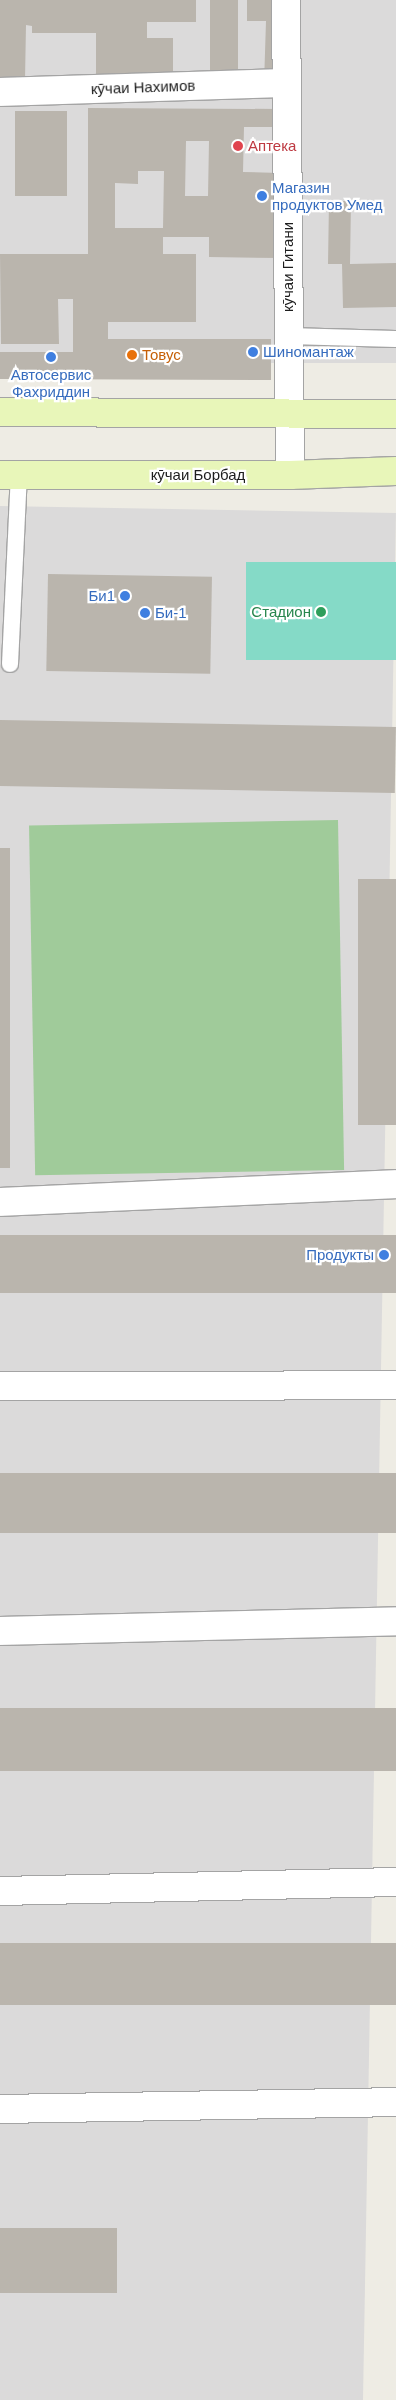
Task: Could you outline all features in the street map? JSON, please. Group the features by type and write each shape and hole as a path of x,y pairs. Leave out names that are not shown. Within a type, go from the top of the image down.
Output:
{"main road":[{"path":"0,412 396,414"},
{"name":"кӯчаи Борбад","path":"9,475 290,474 396,471"}],"street":[{"name":"кӯчаи Гитани","path":"286,0 290,474"},
{"name":"кӯчаи Нахимов","path":"0,92 286,83"},
{"path":"0,1202 396,1184"},
{"path":"0,1386 396,1385"},
{"path":"0,1631 396,1622"},
{"path":"0,1891 396,1882"},
{"path":"0,2109 396,2102"}],"lane":[{"path":"288,336 396,339"},
{"path":"9,475 10,664"}],"shaded area":[{"path":"0,0 396,0 396,363 0,363"},
{"path":"0,506 396,513 363,2400 0,2400"},
{"name":"Стадион","path":"246,562 396,562 396,660 246,660"}],"green space":[{"path":"338,820 344,1170 35,1175 29,825"}],"building":[{"path":"0,0 196,0 196,22 147,22 147,38 173,38 173,82 96,82 96,33 32,33 32,26 26,25 25,80 0,80"},
{"path":"210,0 238,0 238,76 210,76"},
{"path":"247,0 276,0 279,84 264,84 266,21 247,21"},
{"path":"88,108 279,109 279,127 244,127 243,172 280,173 280,258 209,257 209,237 163,237 163,254 196,254 196,322 108,322 108,339 271,339 271,380 0,379 0,352 73,352 73,299 58,299 59,344 1,344 0,254 88,254","holes":["186,141 209,141 208,196 185,196","138,171 164,171 163,228 115,228 115,183 138,184"]},
{"path":"15,111 67,111 67,196 15,196"},
{"path":"329,201 351,201 350,264 396,263 396,307 343,308 342,264 328,264"},
{"path":"48,574 212,577 210,674 46,671"},
{"path":"0,720 396,727 395,793 0,786"},
{"path":"0,848 10,848 10,1168 0,1168"},
{"path":"358,879 396,879 396,1125 358,1125"},
{"path":"0,1235 396,1235 396,1293 0,1293"},
{"path":"0,1473 396,1473 396,1533 0,1533"},
{"path":"0,1708 396,1708 396,1771 0,1771"},
{"path":"0,1943 396,1943 396,2005 0,2005"},
{"path":"0,2228 117,2228 117,2293 0,2293"}],"place":[{"name":"Аптека","path":"238,146"},
{"name":"Магазин продуктов Умед","path":"262,196"},
{"name":"Шиномантаж","path":"253,352"},
{"name":"Товус","path":"132,355"},
{"name":"Автосервис Фахриддин","path":"51,357"},
{"name":"Би1","path":"125,596"},
{"name":"Стадион","path":"321,612"},
{"name":"Би-1","path":"145,613"},
{"name":"Продукты","path":"384,1255"}]}
